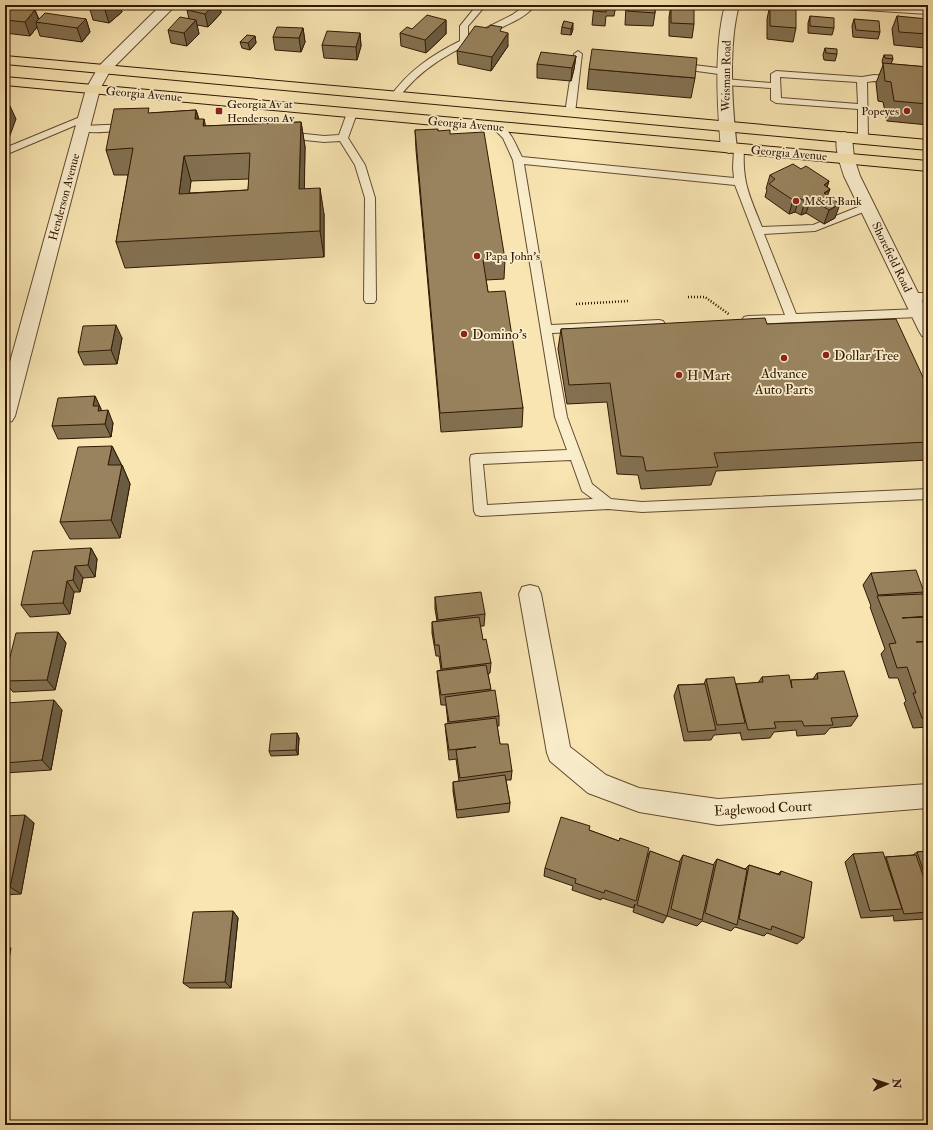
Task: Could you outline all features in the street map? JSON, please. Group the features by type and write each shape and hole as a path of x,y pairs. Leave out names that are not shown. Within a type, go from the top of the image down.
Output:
{"main road":[{"name":"Georgia Avenue","path":"5,60 928,145"},
{"name":"Georgia Avenue","path":"5,81 928,166"}],"street":[{"name":"Henderson Avenue","path":"5,416 93,89 104,69 169,5"},
{"name":"Weisman Road","path":"732,5 728,18 725,110 726,127 734,148"},
{"path":"849,5 928,10"},
{"name":"Shorefield Road","path":"844,137 846,158 852,176 867,207 920,302 928,330"},
{"name":"Eaglewood Court","path":"530,594 559,753 597,784 639,800 718,812 928,796"}],"lane":[{"path":"464,43 464,26 482,5"},
{"path":"395,97 402,85 414,73 438,57 512,18 531,5"},
{"path":"570,113 578,54"},
{"path":"672,66 775,86"},
{"path":"863,107 776,100 776,74 862,80 874,78 928,82"},
{"path":"862,80 863,138"},
{"path":"343,138 352,113"},
{"path":"5,152 36,138 84,123 141,127"},
{"path":"497,127 507,137 518,160 561,417 587,487 608,504"},
{"path":"278,134 324,140 343,138"},
{"path":"343,138 360,164 370,198 370,300"},
{"path":"734,148 740,182 792,318"},
{"path":"518,160 740,182"},
{"path":"758,231 815,228 867,207"},
{"path":"831,209 844,216"},
{"path":"797,229 813,217"},
{"path":"738,321 792,318 920,302"},
{"path":"546,329 668,324"},
{"path":"575,455 476,459 481,511 608,504 642,507 928,494"}],"path":[{"path":"688,297 705,297 738,321"},
{"path":"576,304 629,301"}],"building":[{"path":"110,5 105,10 89,6"},
{"path":"193,5 214,5 205,14 187,10"},
{"path":"594,5 607,5 606,12 593,11"},
{"path":"627,5 655,5 655,13 627,11"},
{"path":"671,5 694,6 694,24 671,23"},
{"path":"770,5 796,8 796,28 770,26"},
{"path":"10,8 35,10 25,22 5,20 5,14"},
{"path":"45,13 86,19 77,28 36,22"},
{"path":"427,15 446,20 425,40 400,33 407,27 412,29"},
{"path":"810,16 834,18 834,28 810,26"},
{"path":"897,16 928,19 928,34 899,32"},
{"path":"180,17 196,20 184,33 168,30"},
{"path":"854,19 879,21 880,32 856,30"},
{"path":"564,21 573,23 571,29 562,27"},
{"path":"490,25 502,27 500,31 508,33 492,57 457,51 475,26 488,28"},
{"path":"277,27 303,28 299,38 273,37"},
{"path":"327,31 360,33 356,47 322,45"},
{"path":"247,35 255,36 248,43 240,42"},
{"path":"825,48 837,49 837,54 826,53"},
{"path":"592,49 697,58 695,78 589,69"},
{"path":"541,52 576,56 572,68 537,64"},
{"path":"884,55 892,55 893,59 885,58"},
{"path":"883,63 928,67 928,104 894,101 891,82 885,81"},
{"path":"5,106 10,106 5,120"},
{"path":"149,108 148,113 196,110 195,119 204,119 203,126 301,122 299,189 320,188 320,231 116,242 133,148 106,150 114,109","holes":["250,153 248,190 179,194 184,156"]},
{"path":"438,129 438,131 450,130 450,134 484,132 505,259 483,260 488,292 505,291 523,408 440,413 415,130"},
{"path":"793,164 801,169 806,166 829,181 824,185 830,189 824,193 840,204 829,210 811,199 805,201 799,198 793,200 769,184 775,179 770,175"},
{"path":"765,318 767,324 896,319 928,388 928,442 714,453 718,467 646,471 643,457 621,456 610,383 569,385 561,329"},
{"path":"116,325 111,350 78,352 83,326"},
{"path":"95,396 93,406 99,406 98,411 108,410 105,424 52,426 58,398"},
{"path":"112,446 108,465 122,465 111,520 60,522 78,447"},
{"path":"91,548 88,565 75,566 73,580 67,581 63,603 21,605 33,551"},
{"path":"916,570 924,592 878,595 871,573"},
{"path":"481,592 485,614 438,620 435,597"},
{"path":"923,594 928,605 928,616 902,618 928,617 928,641 916,642 928,642 928,718 922,718 913,693 916,693 907,667 897,668 889,644 896,643 877,596"},
{"path":"479,617 483,640 486,639 491,663 442,669 439,645 435,645 432,622"},
{"path":"58,632 47,680 5,681 16,633"},
{"path":"486,665 491,689 441,695 437,671"},
{"path":"844,671 858,716 831,718 833,725 804,726 802,721 774,722 776,728 748,730 736,684 763,682 762,677 789,675 792,688 791,680 818,679 817,673"},
{"path":"734,677 745,723 717,725 706,679"},
{"path":"705,684 716,730 688,732 678,685"},
{"path":"495,690 499,716 449,722 445,697"},
{"path":"54,700 42,760 5,763 5,703"},
{"path":"496,718 500,744 508,744 512,771 460,778 456,750 476,747 449,750 445,724"},
{"path":"297,733 296,750 269,751 271,734"},
{"path":"505,775 510,803 457,810 453,782"},
{"path":"25,815 10,887 5,887 5,816"},
{"path":"561,817 590,826 589,830 619,841 620,838 649,848 636,901 605,890 604,893 575,883 576,879 545,868"},
{"path":"650,851 680,862 667,916 637,905"},
{"path":"928,851 928,884 917,852"},
{"path":"883,852 902,909 870,911 853,854"},
{"path":"683,855 714,865 702,920 671,909"},
{"path":"916,855 928,890 928,912 904,914 886,857"},
{"path":"717,859 747,870 737,925 705,913"},
{"path":"749,865 780,875 781,871 812,882 804,938 772,926 771,930 739,919"},
{"path":"233,911 225,982 183,983 193,912"}],"place":[{"name":"Georgia Av at Henderson Av","path":"219,111"},
{"name":"Popeyes","path":"907,111"},
{"name":"M&T Bank","path":"796,201"},
{"name":"Papa John's","path":"477,256"},
{"name":"Domino's","path":"464,334"},
{"name":"Dollar Tree","path":"826,355"},
{"name":"Advance Auto Parts","path":"784,358"},
{"name":"H Mart","path":"679,375"}]}
